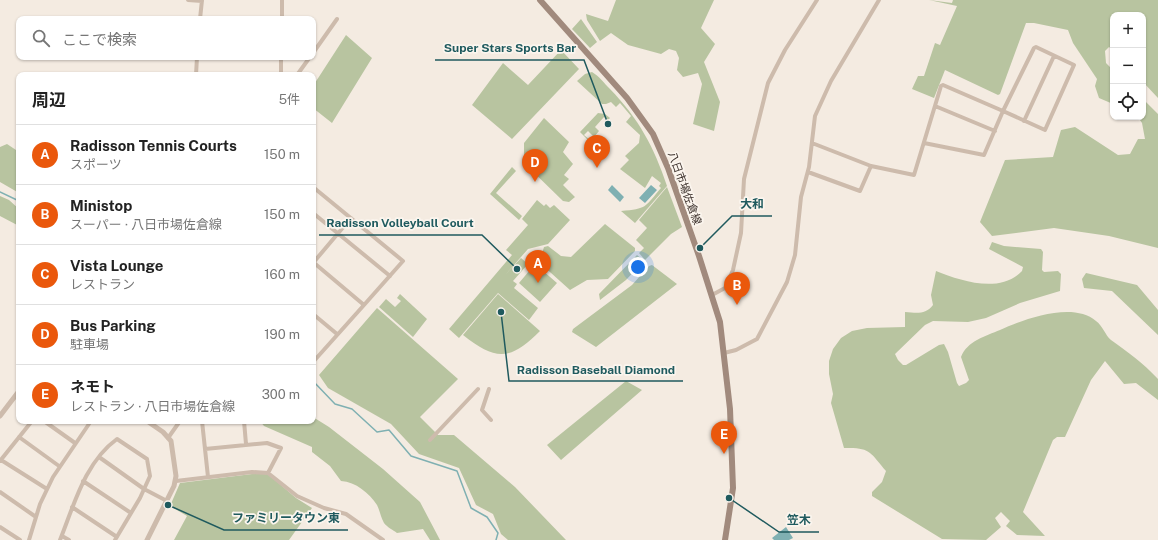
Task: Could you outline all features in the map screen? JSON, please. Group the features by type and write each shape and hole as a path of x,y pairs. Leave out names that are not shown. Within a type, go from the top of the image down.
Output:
{"main road":[{"name":"八日市場佐倉線","path":"540,0 627,98 653,134 668,168 712,295 720,322 732,435 733,475 731,507 725,540"}],"street":[{"path":"188,0 202,0 200,16"},
{"path":"282,0 282,16"},
{"path":"712,295 725,288 733,270 741,233 744,179 768,83 785,50 817,0"},
{"path":"724,353 736,350 757,339 787,282 795,255 804,182 808,172 815,116 823,96 879,0"},
{"path":"316,49 337,19"},
{"path":"812,143 871,166 914,175 935,106 943,85 1003,111 1044,130 1074,65 1034,48 1003,111 984,155 924,143"},
{"path":"1024,121 1054,56"},
{"path":"196,72 197,60"},
{"path":"281,60 281,72"},
{"path":"299,72 308,60"},
{"path":"935,106 995,131"},
{"path":"808,172 860,191 871,166"},
{"path":"316,189 403,261 316,359"},
{"path":"316,215 390,276"},
{"path":"316,259 351,218"},
{"path":"316,265 364,305"},
{"path":"316,316 338,334"},
{"path":"489,388 482,410 491,420"},
{"path":"430,440 478,389"},
{"path":"0,416 16,398"},
{"path":"30,424 0,460 47,489"},
{"path":"48,424 75,443"},
{"path":"29,540 47,489 59,466 75,443 91,424"},
{"path":"147,540 176,481 172,445 168,438 151,424"},
{"path":"168,438 178,424"},
{"path":"202,424 208,477"},
{"path":"244,424 246,444"},
{"path":"19,437 59,466"},
{"path":"69,540 61,538 72,507 83,481 99,458 117,439 142,455 148,462 150,476 116,538 72,507"},
{"path":"205,449 267,443 281,448 268,473"},
{"path":"99,458 144,489 167,501"},
{"path":"176,481 252,472 268,473 297,496 324,508 346,514 383,540"},
{"path":"83,481 131,513"},
{"path":"0,492 36,517"},
{"path":"0,527 20,540"}],"green space":[{"path":"616,0 714,0 701,28 715,44 704,62 720,102 714,131 693,124 702,84 698,73 683,77 677,70 679,58 676,51 669,49 661,54 628,45 611,33 600,41 587,20 586,14 608,21"},
{"path":"929,0 952,3 953,0 1158,0 1158,98 1146,85 1146,12 1110,12 1110,48 1105,51 1106,63 1110,67 1110,103 1099,98 1095,86 1097,79 1073,43 1068,30 1034,23 1026,23 1000,94 998,95 945,70 934,98 912,89 918,76 924,76 935,43 940,45 957,6"},
{"path":"581,19 597,42 590,48 572,29"},
{"path":"346,35 372,58 332,123 316,110 316,81"},
{"path":"561,50 579,69 512,139 472,105 503,63 528,85"},
{"path":"592,72 620,100 637,123 651,146 667,186 635,223 621,211 645,206 661,188 659,186 661,183 652,176 645,188 620,169 629,160 625,156 639,143 640,135 626,122 631,116 620,103 616,107 611,102 602,104 577,81 585,74"},
{"path":"1146,102 1158,114 1158,248 1109,236 1054,228 992,236 980,222 1005,160 1053,157 1061,130 1075,127 1118,155 1130,154 1138,139 1145,139 1140,120 1146,120"},
{"path":"598,113 605,114 610,118 608,120 604,117 595,127 599,131 594,137 588,131 584,135 597,146 592,150 590,149 591,143 580,132"},
{"path":"544,118 569,142 563,152 573,164 564,175 569,179 563,185 575,197 569,202 563,201 522,161 524,156 524,143"},
{"path":"7,144 16,150 16,191 0,182 0,147"},
{"path":"512,167 516,171 496,193 522,216 519,220 490,194"},
{"path":"667,187 682,227 671,234 645,260 639,253 644,248 636,240 647,228 639,220"},
{"path":"0,196 9,200 16,206 16,224 0,216"},
{"path":"537,200 544,206 546,204 550,208 554,205 570,220 548,244 528,249 506,274 521,258 528,264 513,281 517,284 514,288 538,308 529,320 498,293 459,338 449,329 512,255 506,250 528,225 522,219"},
{"path":"605,224 635,248 635,251 608,279 587,280 570,290 541,264 540,260 544,247 548,246 561,256 571,257"},
{"path":"992,242 1004,246 1041,249 1043,252 1042,270 1044,272 1058,271 1061,274 1060,291 1020,303 986,318 968,322 933,321 925,325 895,354 903,365 906,365 939,345 944,344 959,386 969,380 961,357 964,351 972,343 983,337 1035,317 1062,312 1075,312 1086,315 1096,321 1111,340 1135,358 1158,379 1158,400 1136,383 1124,384 1105,361 1091,380 1065,437 1057,437 1053,440 1023,512 1045,536 1017,535 1006,526 1010,521 1001,512 995,518 1001,527 986,540 942,539 872,496 872,492 882,482 886,471 869,452 859,448 844,448 831,403 833,394 829,374 829,361 833,349 841,338 852,331 867,328 905,327 905,312 920,313 930,308 933,305 931,295 936,271 968,281 992,284 1013,278 1022,271 1023,267 989,249"},
{"path":"637,255 644,261 626,280 600,300 599,294"},
{"path":"535,264 557,283 540,302 519,283"},
{"path":"652,265 677,284 596,347 572,332 573,329 632,285 649,266"},
{"path":"1086,273 1137,285 1158,310 1158,335 1112,291 1084,288 1082,279"},
{"path":"400,294 427,319 413,337 379,307 386,299 395,307 401,301 397,298"},
{"path":"498,294 540,331 520,348 503,354 485,350 463,335"},
{"path":"377,308 458,379 420,417 438,435 454,435 515,487 566,540 508,540 501,534 493,514 476,505 459,468 419,454 391,424 328,388 319,375"},
{"path":"626,381 642,390 561,460 547,445"},
{"path":"316,419 329,427 383,469 420,502 440,540 430,540 423,529 397,533 384,523 377,505 370,496 352,483 341,481 330,466 312,452 312,447 262,424 316,424"},
{"path":"252,474 268,474 296,498 312,508 289,540 174,540 187,516 170,506 180,483"}],"water":[{"path":"612,185 624,197 620,202 608,190"},
{"path":"651,185 657,190 645,203 639,198"},
{"path":"786,527 793,538 789,540 774,540 772,538"}],"waterway":[{"path":"0,192 16,200"},
{"path":"316,384 335,404 352,409 377,432 389,430 411,456 457,471 471,508 487,517 498,533 496,540"}],"place":[{"name":"Super Stars Sports Bar","path":"608,124"},
{"name":"Vista Lounge","path":"597,168"},
{"name":"Bus Parking","path":"535,182"},
{"name":"大和","path":"700,248"},
{"name":"Radisson Volleyball Court","path":"517,269"},
{"name":"Radisson Tennis Courts","path":"538,283"},
{"name":"Ministop","path":"737,305"},
{"name":"Radisson Baseball Diamond","path":"501,312"},
{"name":"ネモト","path":"724,454"},
{"name":"笠木","path":"729,498"},
{"name":"ファミリータウン東","path":"168,505"}]}
